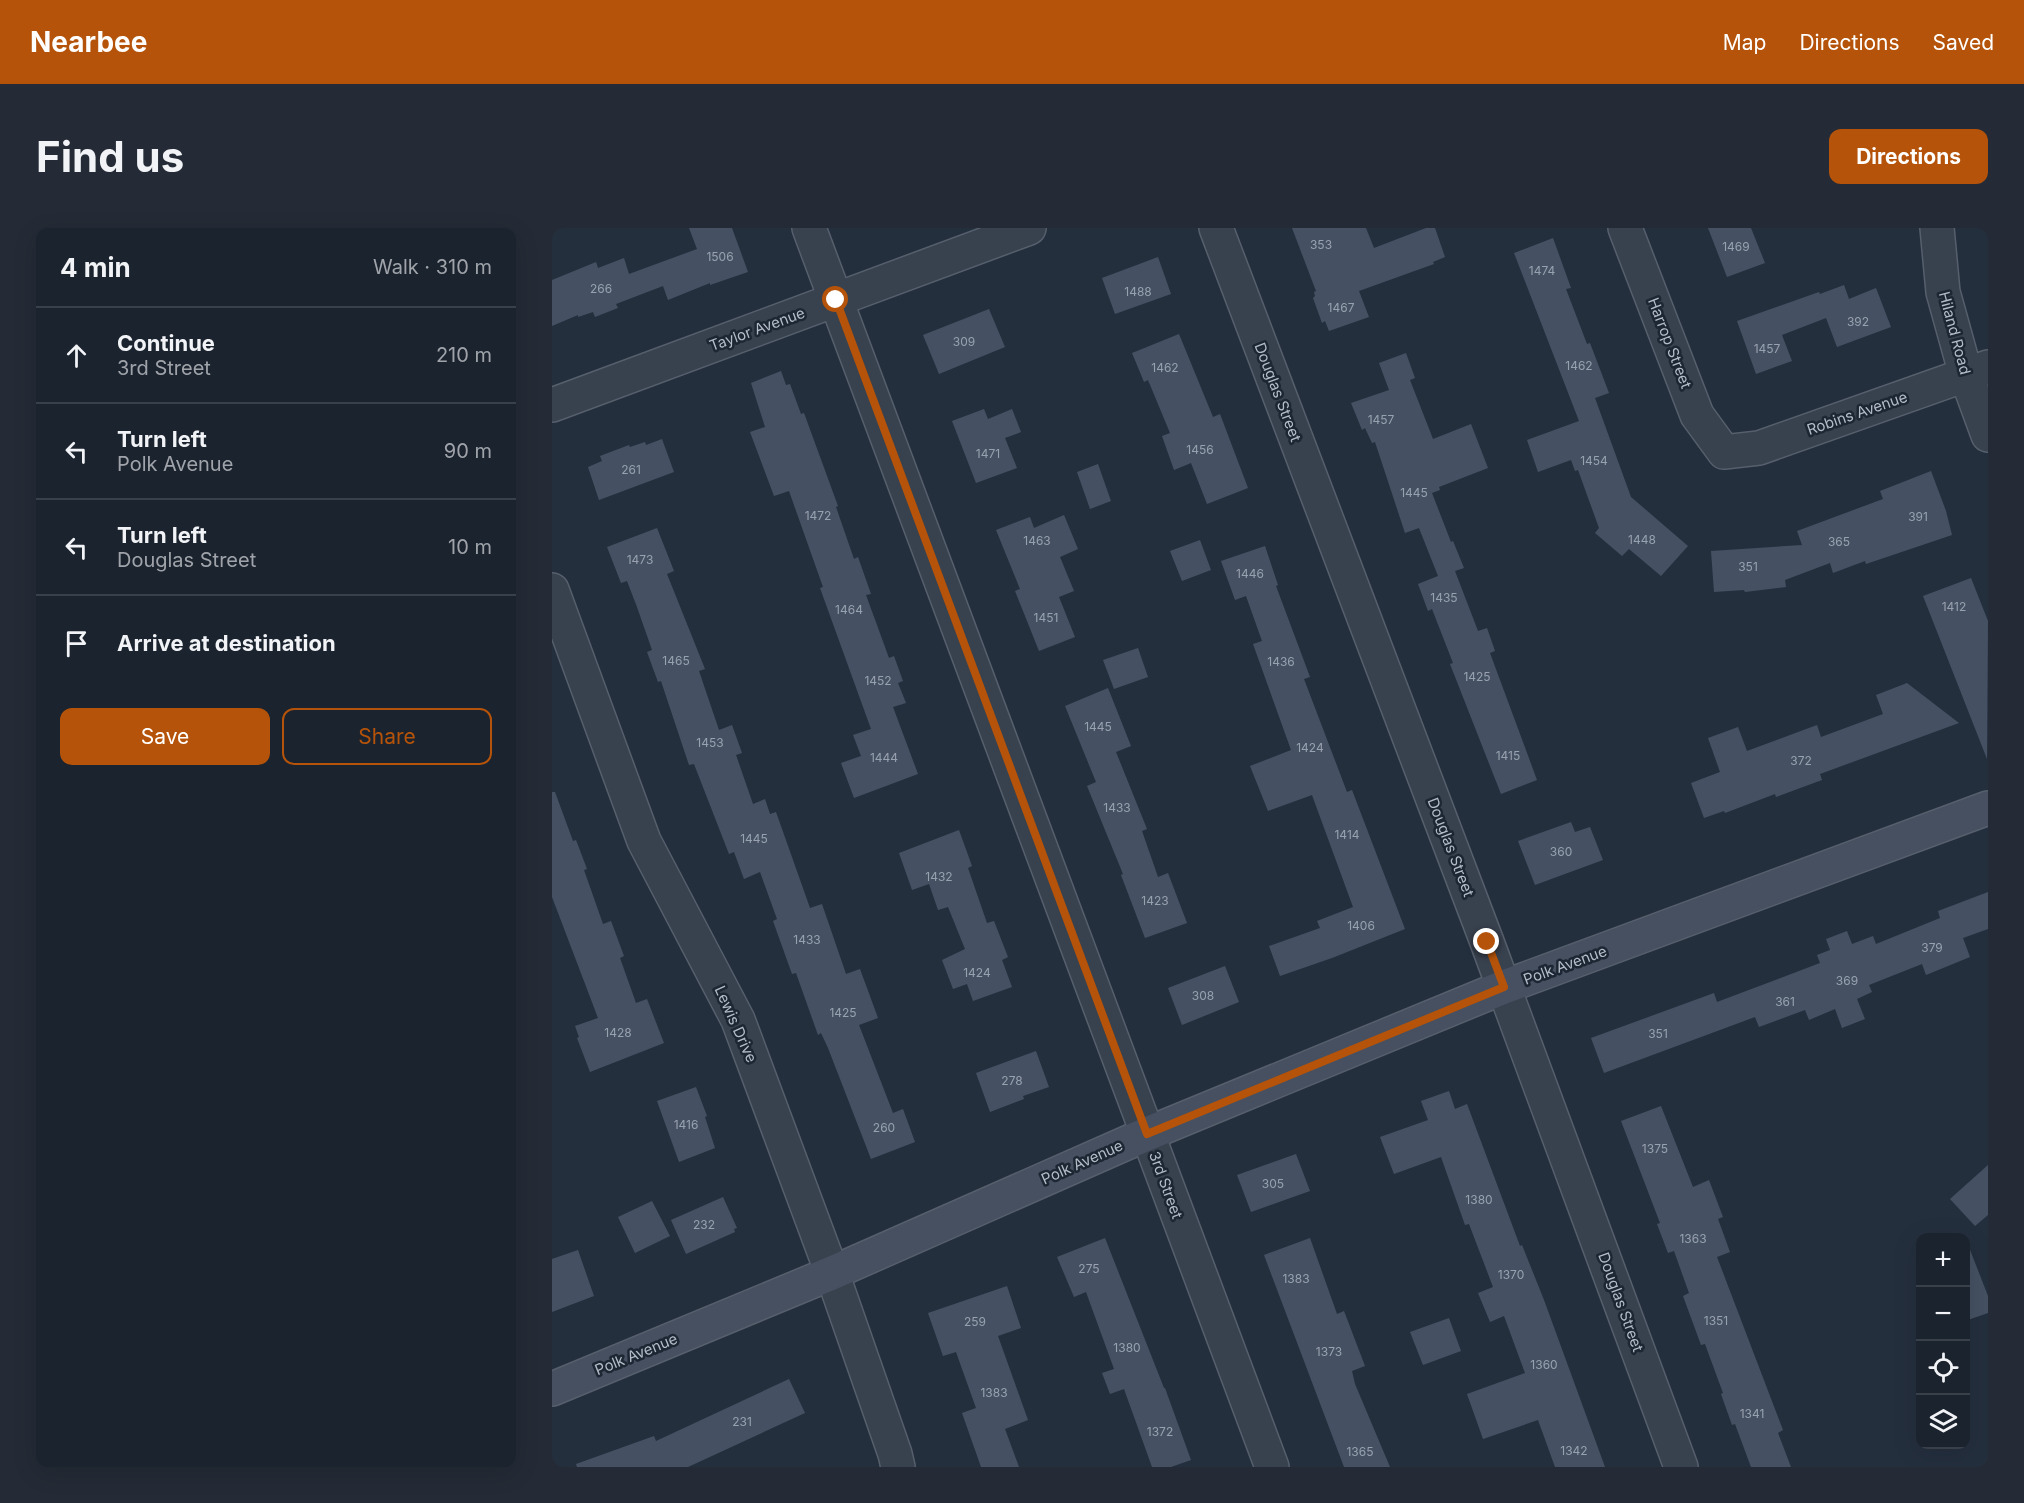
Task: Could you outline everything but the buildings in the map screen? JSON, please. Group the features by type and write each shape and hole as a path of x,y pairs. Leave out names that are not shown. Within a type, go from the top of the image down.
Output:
{"street":[{"name":"3rd Street","path":"809,228 1272,1467"},
{"name":"Taylor Avenue","path":"552,405 1029,228"},
{"name":"Douglas Street","path":"1216,228 1504,987 1681,1467"},
{"name":"Harrop Street","path":"1625,228 1697,415 1724,452"},
{"name":"Hiland Road","path":"1937,228 1943,292 1977,371 1988,435"},
{"name":"Robins Avenue","path":"1724,452 1759,448 1977,371"},
{"name":"Lewis Drive","path":"552,590 644,841 738,1020 832,1273 898,1467"},
{"name":"Polk Avenue","path":"552,1389 832,1273 1147,1134 1504,987 1988,808"}],"route":[{"path":"836,300 1147,1134 1504,987 1487,942"}]}
